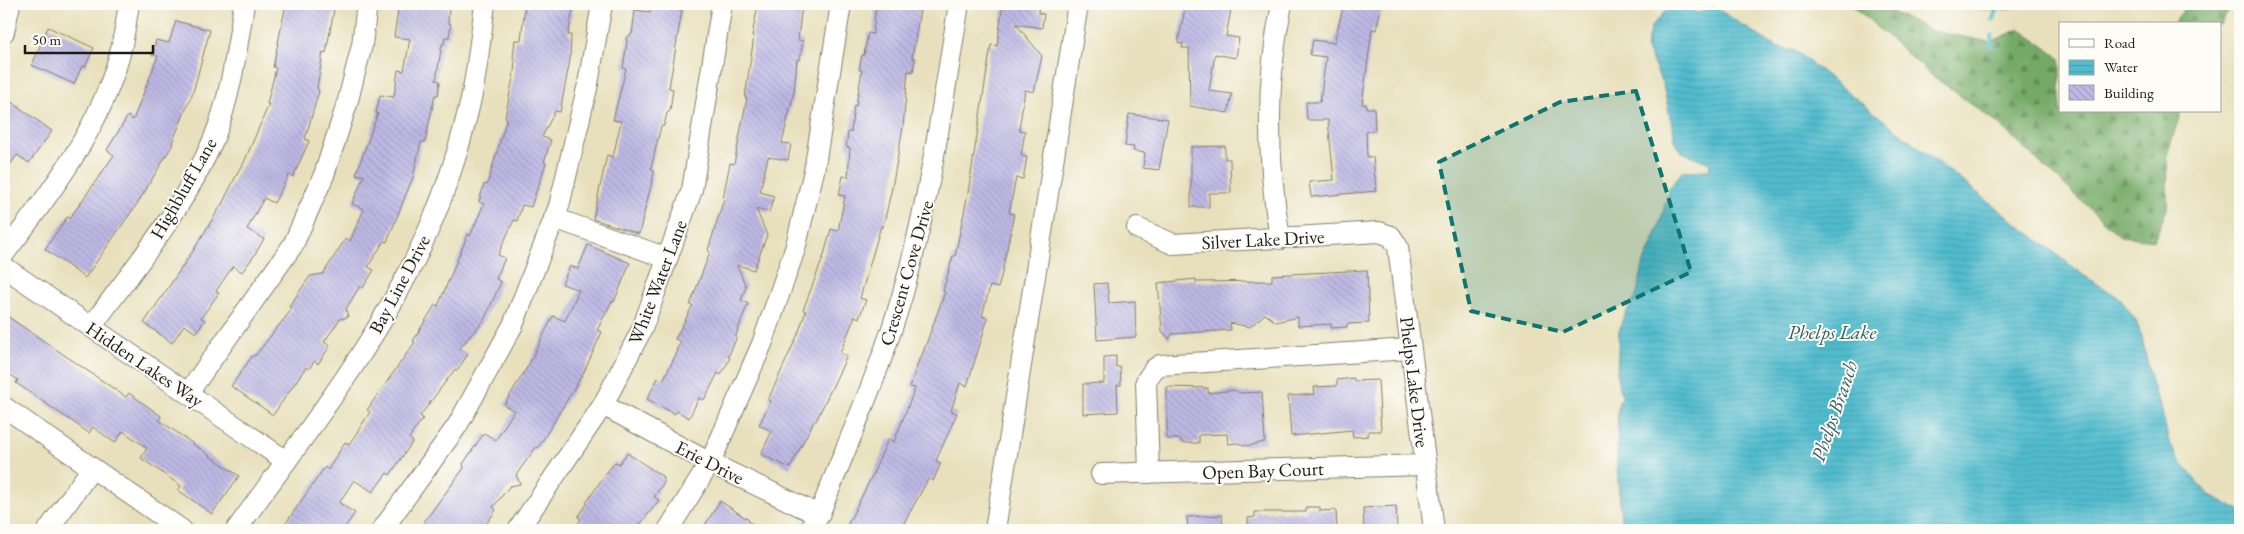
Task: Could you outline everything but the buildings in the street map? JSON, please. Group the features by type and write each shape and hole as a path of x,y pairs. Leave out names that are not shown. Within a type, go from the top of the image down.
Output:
{"street":[{"path":"4,32 10,4"},
{"path":"4,254 34,215 78,150 105,94 119,56 129,4"},
{"name":"Highbluff Lane","path":"91,327 165,226 214,137 232,75 244,4"},
{"path":"188,393 293,245 324,175 347,104 362,45 367,4"},
{"name":"Bay Line Drive","path":"236,530 349,372 395,300 429,230 453,162 472,94 485,4"},
{"path":"382,530 457,426 513,325 554,218 588,84 602,4"},
{"name":"White Water Lane","path":"518,530 603,405 642,329 692,190 722,4"},
{"path":"668,530 710,463 762,344 794,249 814,171 841,4"},
{"name":"Crescent Cove Drive","path":"814,523 880,363 903,293 928,198 959,4"},
{"path":"994,530 1078,4"},
{"path":"1280,239 1270,165 1269,128 1274,54 1282,4"},
{"path":"554,218 667,258"},
{"name":"Silver Lake Drive","path":"1137,228 1173,244 1378,232 1391,236"},
{"name":"Phelps Lake Drive","path":"1391,236 1398,247 1434,530"},
{"name":"Hidden Lakes Way","path":"4,267 286,460"},
{"path":"1149,473 1146,381 1154,369 1160,365 1410,349"},
{"name":"Erie Drive","path":"603,405 710,463 814,523"},
{"path":"4,407 182,530"},
{"name":"Open Bay Court","path":"1101,474 1425,465"},
{"path":"48,530 92,468"}],"highlighted area":[{"path":"1636,91 1691,272 1563,332 1471,311 1439,162 1560,102"}],"green space":[{"path":"1851,4 1881,4 1888,10 1933,31 1990,42 2020,29 2059,57 2059,112 2181,112 2168,152 2167,209 2154,240 2120,236 1997,123 1929,73"},
{"path":"1932,4 2019,4 2009,9 1977,9"},
{"path":"2189,4 2232,4 2222,22 2175,22"}],"water":[{"name":"Phelps Lake","path":"1672,4 1693,4 1691,8 1694,12 1699,13 1708,8 1716,8 1776,47 1795,51 2083,275 2121,299 2136,321 2142,337 2151,383 2161,407 2169,442 2181,463 2209,494 2240,511 2240,530 1622,530 1617,467 1618,404 1623,396 1619,389 1617,372 1619,332 1623,318 1636,296 1644,262 1657,232 1670,187 1683,171 1709,170 1710,163 1682,152 1676,143 1663,85 1646,47 1651,27"}],"waterway":[{"name":"Phelps Branch","path":"1993,20 1999,4"},
{"name":"Phelps Branch","path":"1991,46 1992,36"}]}
